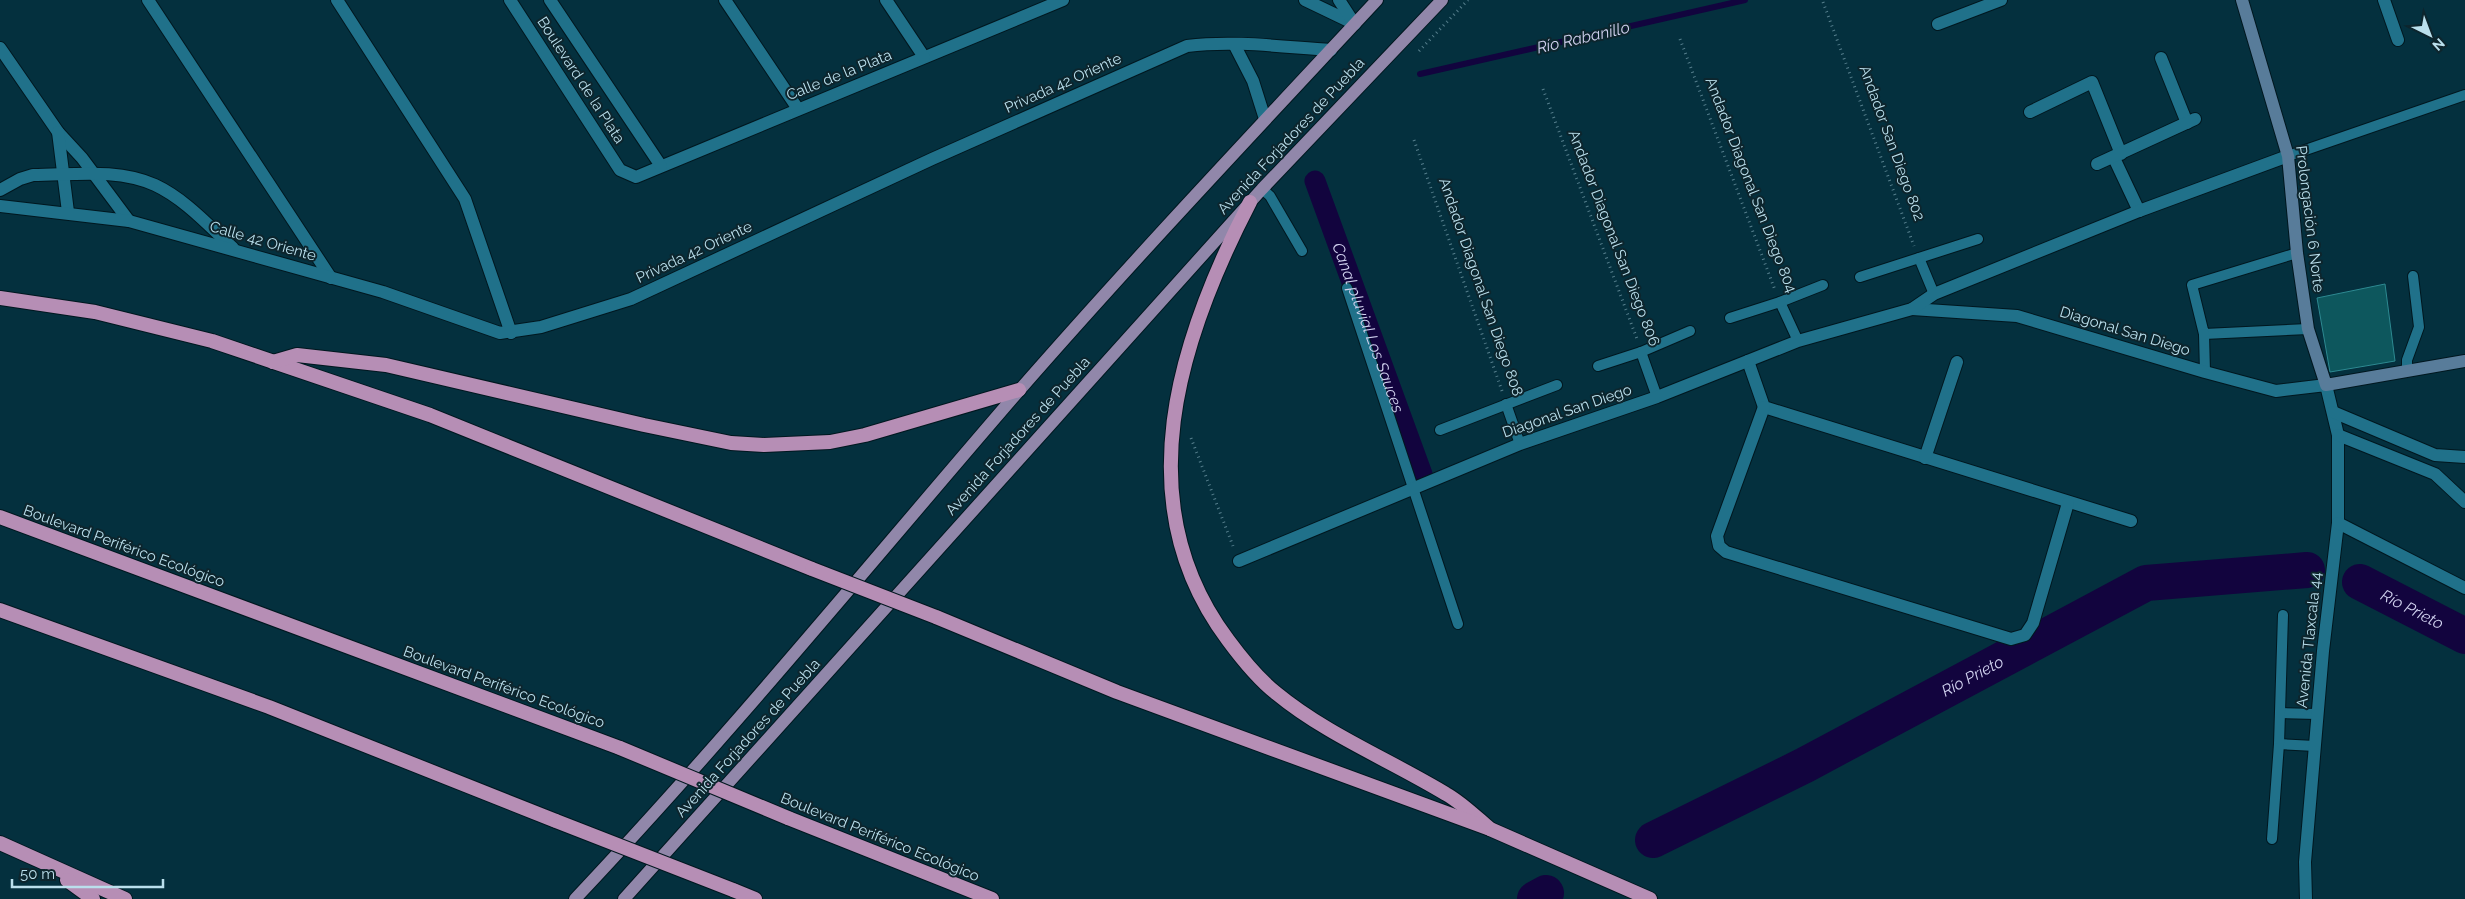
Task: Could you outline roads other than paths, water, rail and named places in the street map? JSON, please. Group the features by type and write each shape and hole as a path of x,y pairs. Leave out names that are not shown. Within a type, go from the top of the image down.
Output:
{"highway":[{"path":"1250,202 1216,274 1188,353 1176,399 1171,440 1172,490 1176,525 1192,579 1206,609 1224,634 1257,675 1275,692 1327,728 1448,795 1490,829"},
{"path":"0,298 95,312 212,341 430,415 1117,692 1490,829 1650,899"},
{"path":"273,362 296,356 386,365 644,425 731,443 764,445 830,442 865,436 1019,390"},
{"name":"Boulevard Periférico Ecológico","path":"0,517 620,748 788,818 992,899"},
{"path":"0,610 269,707 755,899"},
{"path":"0,843 126,899"},
{"path":"40,861 94,899"}],"main road":[{"name":"Avenida Forjadores de Puebla","path":"576,899 701,762 1019,390 1377,0"},
{"name":"Avenida Forjadores de Puebla","path":"624,899 1262,188 1442,0"},
{"name":"Prolongación 6 Norte","path":"2242,0 2288,156 2297,253 2308,329 2326,385"},
{"path":"2326,385 2465,361"}],"street":[{"path":"148,0 331,278"},
{"path":"337,0 466,199 511,333"},
{"name":"Boulevard de la Plata","path":"510,0 620,170 628,174"},
{"name":"Boulevard de la Plata","path":"550,0 660,166"},
{"path":"725,0 798,109"},
{"path":"886,0 924,57"},
{"path":"1305,0 1354,24"},
{"path":"1338,0 1354,24"},
{"path":"1938,24 2001,0"},
{"path":"2384,0 2398,40"},
{"name":"Calle de la Plata","path":"628,174 636,176 1056,1"},
{"path":"1234,44 1254,81 1265,120"},
{"name":"Privada 42 Oriente","path":"511,333 542,327 631,300 932,159 1187,46 1234,44 1331,50"},
{"path":"0,48 58,132 95,175 129,221"},
{"path":"2097,164 2191,121 2161,58"},
{"path":"2030,112 2092,82 2139,211"},
{"path":"58,132 68,212"},
{"name":"Diagonal San Diego","path":"1239,561 1520,444 1657,397 1798,341 1912,309 1934,294 2139,211 2288,156"},
{"path":"0,190 20,178 33,175 95,175 132,178 155,185 180,201 237,251"},
{"name":"Calle 42 Oriente","path":"0,206 68,212 129,221 384,292 500,333 511,333"},
{"name":"Diagonal San Diego","path":"1912,309 2017,316 2276,391 2326,385"},
{"path":"1748,361 1764,406 1717,536 1719,546 1726,552 2011,639 2025,635 2033,623 2068,503"},
{"path":"1925,458 1957,362"},
{"name":"Avenida Tlaxcala 44","path":"2306,899 2305,862 2338,523 2338,435 2326,385"},
{"path":"1764,406 2068,503 2131,521"},
{"path":"2333,412 2435,455 2465,457"},
{"path":"2338,435 2435,474 2465,502"},
{"path":"2338,523 2465,588"}],"lane":[{"path":"2288,156 2465,96"},
{"path":"1262,188 1270,196 1302,251"},
{"path":"1860,277 1978,239"},
{"path":"2205,372 2204,334 2192,285 2297,253"},
{"path":"1919,258 1934,294"},
{"path":"2407,371 2408,360 2419,326 2412,276"},
{"path":"1730,318 1780,302 1823,285"},
{"path":"1347,288 1458,624"},
{"name":"Andador Diagonal San Diego 804","path":"1780,302 1798,341"},
{"path":"2204,334 2308,329"},
{"path":"1598,366 1641,352 1690,331"},
{"name":"Andador Diagonal San Diego 806","path":"1641,352 1657,397"},
{"path":"1440,430 1557,385"},
{"name":"Andador Diagonal San Diego 808","path":"1506,404 1520,444"},
{"path":"2272,839 2279,744 2283,615"},
{"path":"2280,713 2318,714"},
{"path":"2279,744 2315,746"}],"waterway":[{"name":"Río Rabanillo","path":"1420,74 1745,0"},
{"name":"Canal pluvial Los Sauces","path":"1315,181 1422,474"},
{"name":"Río Prieto","path":"1653,840 1805,765 2146,583 2307,570"},
{"name":"Río Prieto","path":"2360,582 2465,636"},
{"name":"Río Prieto","path":"1535,899 1546,893"}]}
